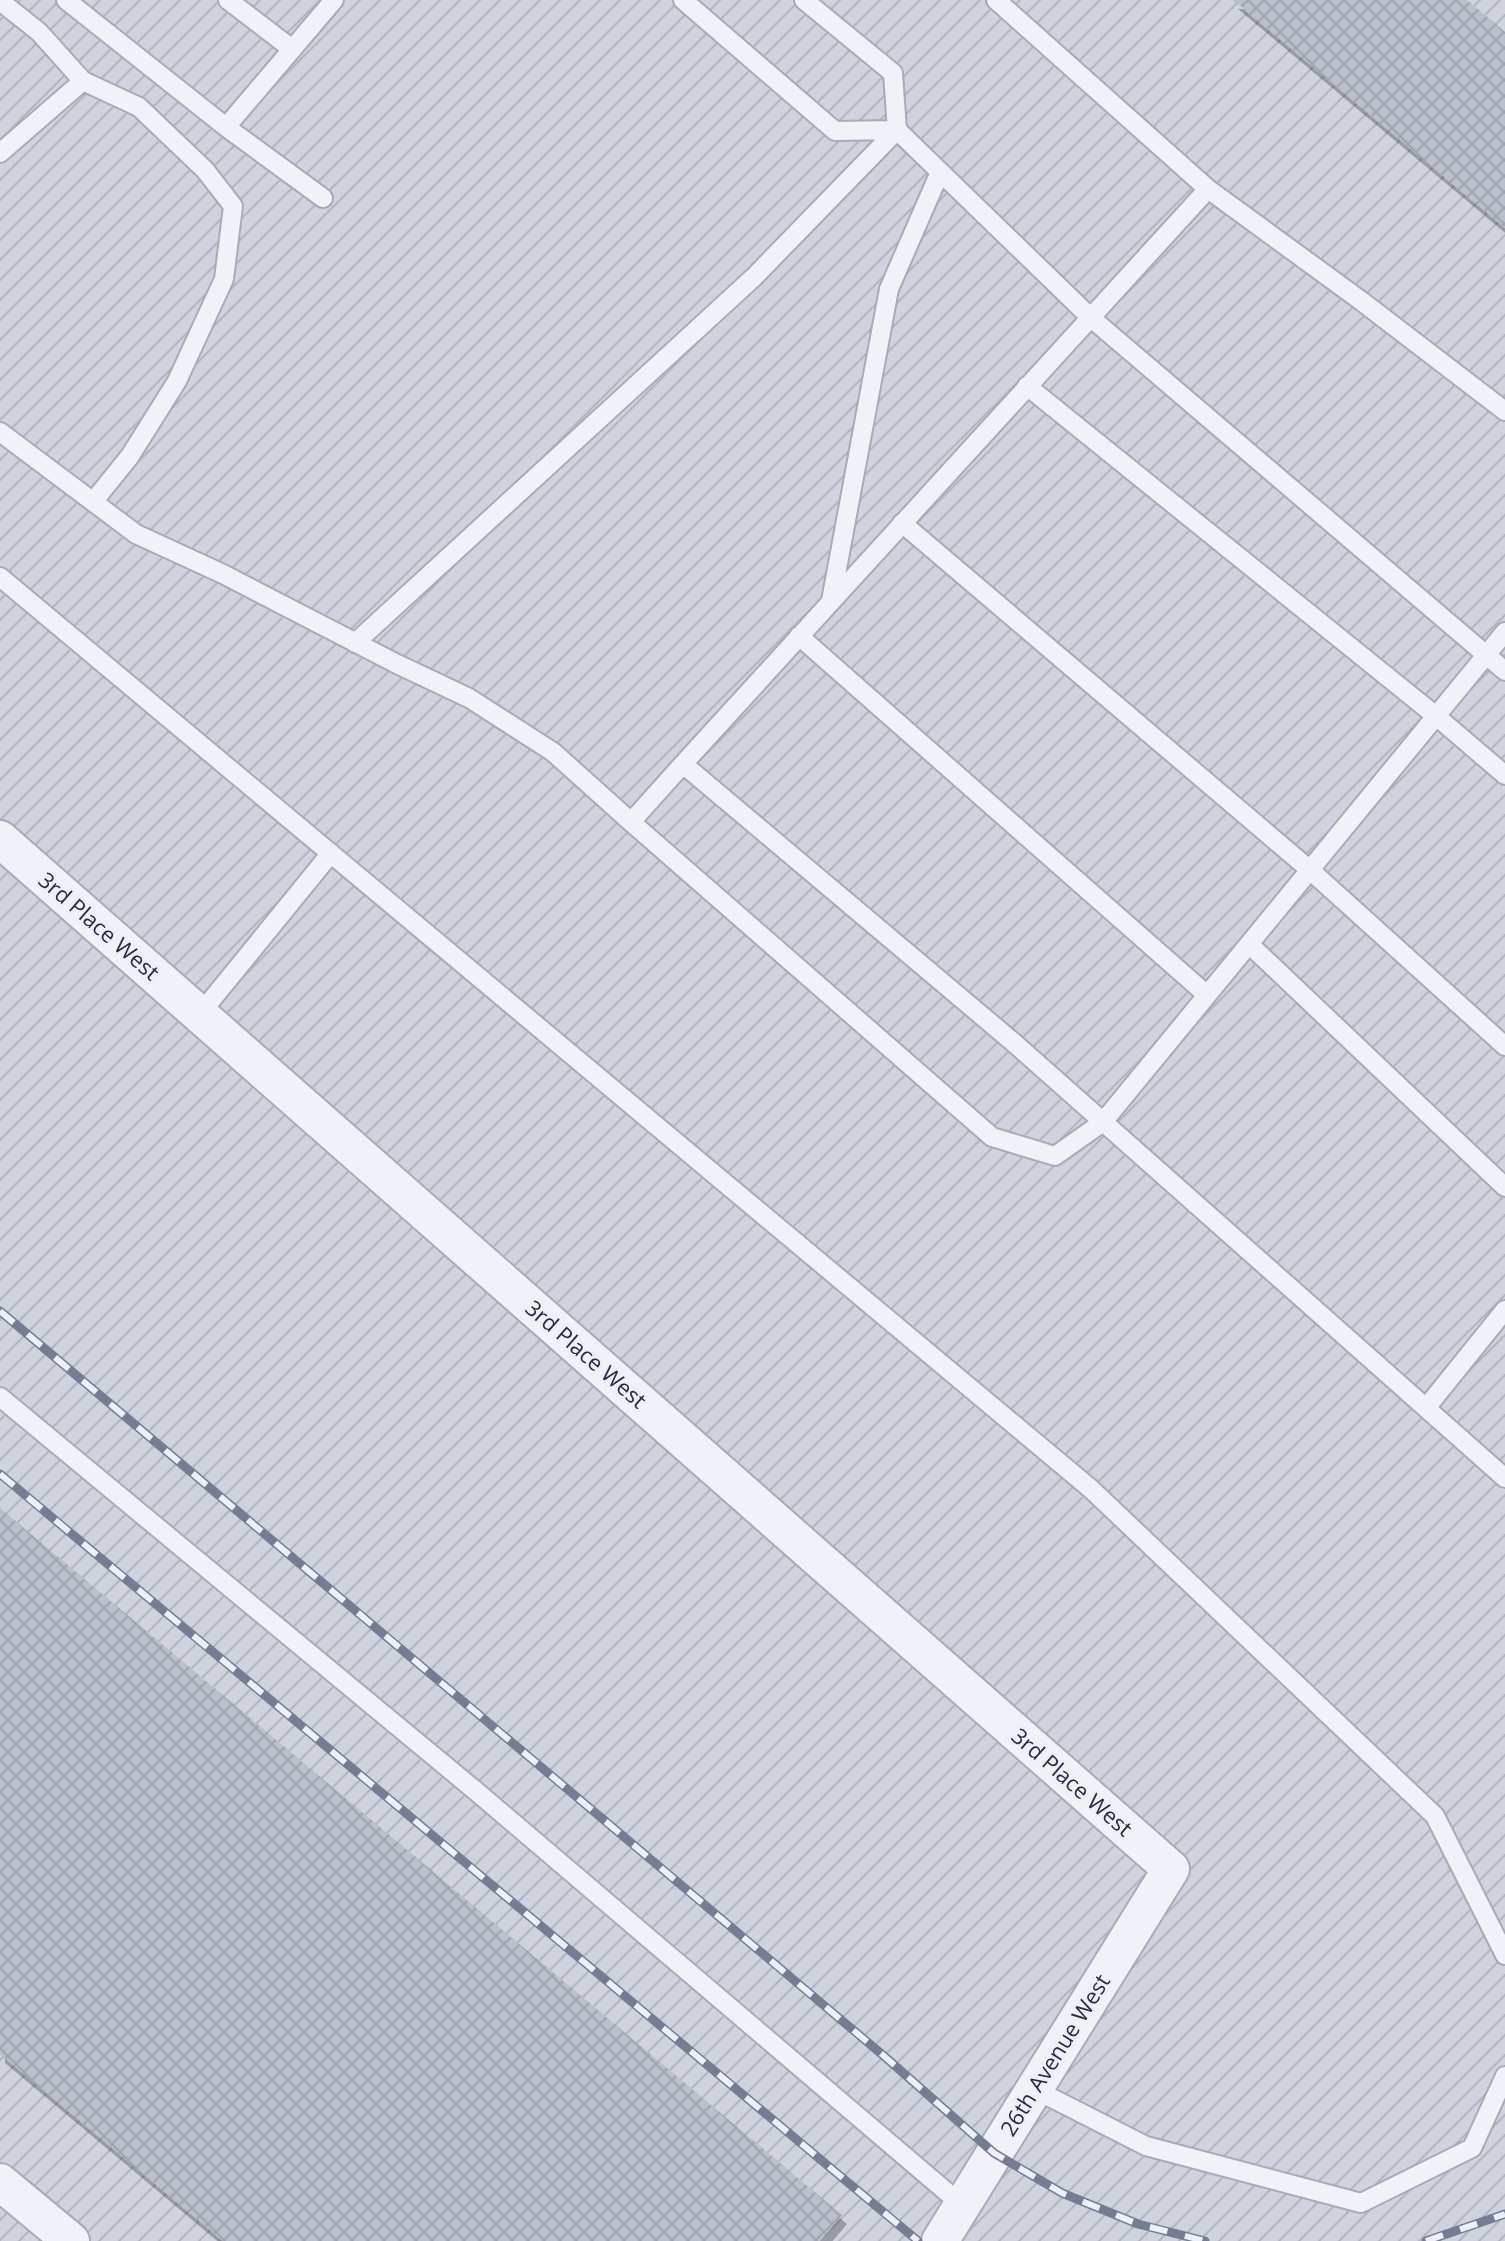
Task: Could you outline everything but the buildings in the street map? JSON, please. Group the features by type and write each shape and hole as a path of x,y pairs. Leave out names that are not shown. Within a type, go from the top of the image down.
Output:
{"street":[{"name":"3rd Place West","path":"0,839 1171,1869"},
{"name":"26th Avenue West","path":"940,2241 1171,1869"},
{"path":"0,2182 71,2241"}],"lane":[{"path":"66,0 226,127 323,198"},
{"path":"228,0 292,49"},
{"path":"226,127 334,0"},
{"path":"683,0 835,131 897,130"},
{"path":"804,0 893,73 897,130 1090,317 1505,671"},
{"path":"996,0 1208,189 1505,411"},
{"path":"0,1 39,32 83,81 139,107 205,170 233,206 224,279 177,381 130,456 93,502"},
{"path":"0,153 83,81"},
{"path":"355,643 754,277 897,130"},
{"path":"831,601 889,289 940,172"},
{"path":"631,822 1208,189"},
{"path":"1027,386 1505,775"},
{"path":"0,432 136,534 223,574 469,698 553,752 992,1137 1055,1156 1103,1122 1505,632"},
{"path":"902,523 1310,870 1505,1046"},
{"path":"0,577 1091,1489 1435,1816 1505,1955"},
{"path":"799,636 1207,995"},
{"path":"683,764 1013,1042 1505,1478"},
{"path":"200,1014 331,853"},
{"path":"1249,944 1505,1187"},
{"path":"1426,1408 1505,1310"},
{"path":"0,1397 477,1792 962,2205"},
{"path":"1034,2089 1146,2146 1361,2203 1472,2148 1505,2076"}],"shaded area":[{"path":"0,0 1505,0 1505,2241 0,2241"}],"railway":[{"path":"0,1311 884,2056 994,2153 1062,2193 1138,2224 1205,2241"},
{"path":"0,1474 918,2241"},
{"path":"1426,2241 1505,2214"}]}
